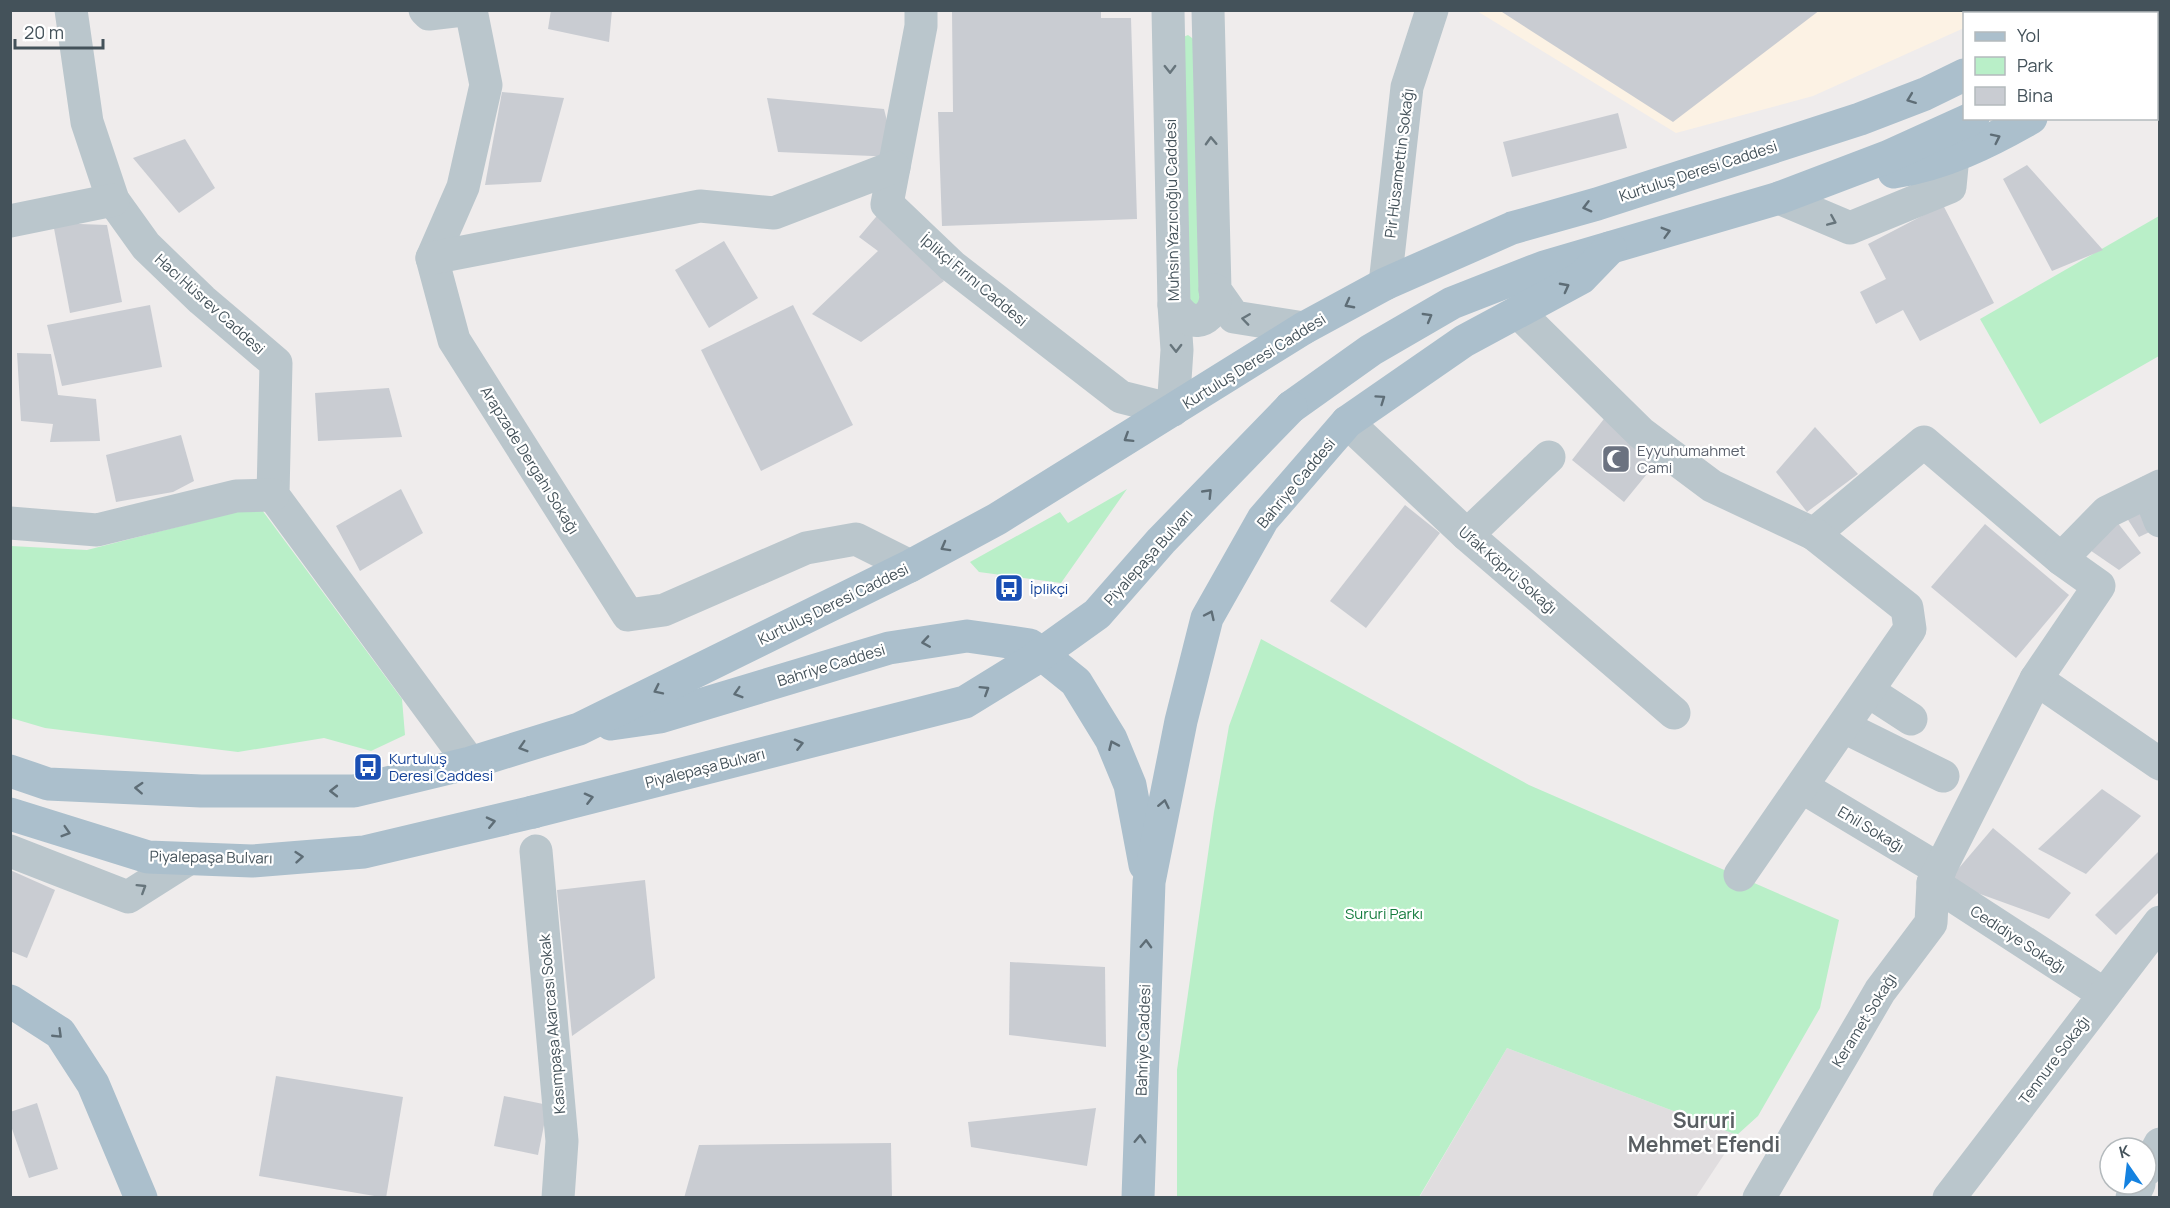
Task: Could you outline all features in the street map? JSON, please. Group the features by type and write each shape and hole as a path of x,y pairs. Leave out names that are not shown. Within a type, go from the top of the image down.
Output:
{"main road":[{"name":"Kurtuluş Deresi Caddesi","path":"579,729 910,566 997,519 1304,328 1385,284 1512,228 1597,204 1860,119 1925,94 1963,76"},
{"path":"1610,248 1779,198 1887,157 1969,120"},
{"path":"1818,183 1911,169 1953,156 1997,138 2028,120"},
{"name":"Bahriye Caddesi","path":"1138,1197 1149,882 1182,721 1207,618 1263,519 1347,422 1464,341 1581,278 1610,248"},
{"name":"Piyalepaşa Bulvarı","path":"10,814 148,857 252,861 364,852 533,812 965,702 1030,662 1097,614 1161,541 1292,407 1371,350 1452,303 1544,267 1610,248"},
{"name":"Bahriye Caddesi","path":"579,729 660,717 889,648 968,636 1030,645 1076,682 1111,739 1130,785 1149,882"},
{"path":"10,771 48,784 201,791 354,791 470,763 579,729"},
{"path":"10,1001 60,1033 93,1084 141,1197"}],"street":[{"name":"Hacı Hüsrev Caddesi","path":"71,10 87,122 113,200 146,246 202,300 276,363 273,495"},
{"path":"425,10 429,14 463,10"},
{"path":"432,258 463,187 486,85 471,10"},
{"name":"İplikçi Fırını Caddesi","path":"921,10 921,26 886,204 952,266 1121,397 1173,410"},
{"name":"Muhsin Yazıcıoğlu Caddesi","path":"1168,10 1174,305 1177,350 1173,410"},
{"path":"1174,305 1183,316 1191,320 1200,319 1209,316 1215,308 1217,299 1208,10"},
{"name":"Pir Hüsamettin Sokağı","path":"1385,284 1407,87 1432,10"},
{"path":"1779,198 1850,228 1950,187 1953,156"},
{"path":"432,258 700,206 774,213 894,167"},
{"path":"10,221 113,200"},
{"name":"Arapzade Dergahı Sokağı","path":"432,258 454,340 628,615 664,610 806,548 856,539 910,566"},
{"path":"1215,290 1234,318 1304,328"},
{"path":"1518,312 1641,433 1712,486 1814,534 1907,608 1910,629 1740,875"},
{"name":"Ufak Köprü Sokağı","path":"1347,422 1467,535 1674,713"},
{"path":"1814,534 1924,442 2061,559 2107,512 2155,497"},
{"path":"1467,535 1550,457"},
{"path":"10,523 97,530 236,496 273,495 470,763"},
{"name":"Keramet Sokağı","path":"1769,1194 1880,991 1931,923 1936,877 2036,679 2099,586 2061,559"},
{"path":"2036,679 2160,764"},
{"path":"1868,691 1911,718"},
{"path":"1844,727 1943,776"},
{"name":"Ehil Sokağı","path":"1802,787 1936,877"},
{"path":"10,852 128,897 188,859"},
{"name":"Kasımpaşa Akarcası Sokak","path":"536,852 562,1142 558,1197"},
{"name":"Cedidiye Sokağı","path":"1936,877 2104,994"},
{"name":"Tennure Sokağı","path":"1949,1197 2160,922"}],"shaded area":[{"path":"1477,11 1997,11 1963,12 1963,28 1813,96 1676,133"},
{"path":"1507,1048 1737,1135 1696,1197 1419,1198"}],"green space":[{"path":"1188,35 1196,41 1202,304 1187,306 1181,38"},
{"path":"2159,216 2159,356 2040,424 1980,319"},
{"path":"1127,489 1061,583 979,572 970,562 1060,512 1068,523"},
{"path":"259,506 402,699 405,735 371,751 324,738 238,752 45,728 11,718 11,546 87,550"},
{"name":"Sururi Parkı","path":"1261,639 1529,785 1839,920 1820,1008 1758,1116 1737,1135 1507,1048 1419,1197 1177,1198 1177,1070 1214,812 1229,726"}],"building":[{"path":"551,10 612,10 609,42 548,29"},
{"path":"952,10 1101,10 1101,18 1131,18 1137,219 942,226 938,112 953,112"},
{"path":"1508,10 1820,10 1673,122 1502,12"},
{"path":"502,92 564,98 541,182 485,185"},
{"path":"767,98 884,109 896,157 778,152"},
{"path":"1618,113 1627,148 1512,177 1503,142"},
{"path":"185,139 215,188 179,213 133,158"},
{"path":"2027,165 2103,250 2052,271 2003,179"},
{"path":"887,204 944,281 861,342 812,314 878,251 859,237"},
{"path":"1943,205 1994,303 1920,341 1903,310 1876,324 1860,292 1886,279 1868,244"},
{"path":"53,223 107,225 122,302 70,313"},
{"path":"724,241 758,298 709,328 675,270"},
{"path":"150,305 162,367 62,386 47,325"},
{"path":"793,305 853,425 761,471 701,350"},
{"path":"17,353 51,354 58,395 96,399 100,441 50,442 53,424 21,421"},
{"path":"389,388 402,437 318,441 315,393"},
{"name":"Eyyuhumahmet Cami","path":"1607,415 1660,458 1624,502 1572,460"},
{"path":"1815,427 1858,474 1807,512 1776,472"},
{"path":"181,435 194,481 173,492 116,502 106,455"},
{"path":"401,489 423,533 360,571 336,526"},
{"path":"1405,505 1440,533 1366,628 1330,601"},
{"path":"2148,506 2160,527 2139,537 2125,515"},
{"path":"2117,522 2141,553 2119,570 2084,546"},
{"path":"1985,524 2069,595 2016,658 1931,587"},
{"path":"2102,789 2141,816 2086,874 2038,849"},
{"path":"1993,828 2071,893 2049,919 1947,882"},
{"path":"2160,850 2160,891 2116,935 2095,915"},
{"path":"10,870 55,890 27,958 10,951"},
{"path":"645,880 655,978 572,1036 557,890"},
{"path":"1010,962 1105,967 1106,1047 1009,1035"},
{"path":"276,1076 403,1097 386,1198 259,1176"},
{"path":"504,1096 548,1105 538,1155 494,1146"},
{"path":"37,1103 58,1169 29,1178 10,1123 10,1112"},
{"path":"1096,1108 1087,1166 971,1147 968,1122"},
{"path":"891,1143 892,1198 684,1198 699,1145"}],"place":[{"name":"Eyyuhumahmet Cami","path":"1616,459"},
{"name":"İplikçi","path":"1009,588"},
{"name":"Kurtuluş Deresi Caddesi","path":"368,767"}],"district":[{"name":"Sururi Mehmet Efendi","path":"1704,1132"}]}
